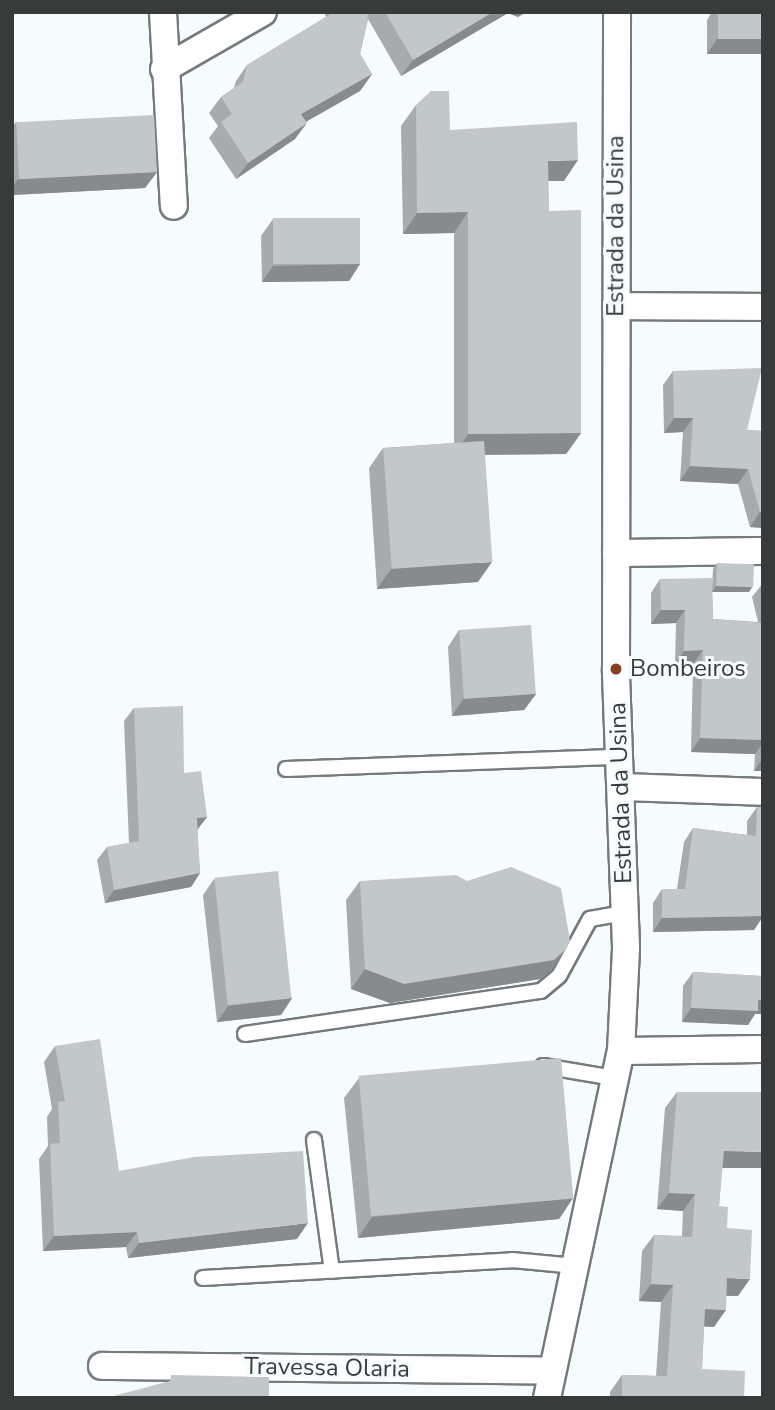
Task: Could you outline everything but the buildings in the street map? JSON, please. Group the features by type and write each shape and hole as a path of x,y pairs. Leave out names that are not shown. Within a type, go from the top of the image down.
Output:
{"street":[{"path":"163,12 164,69 174,206"},
{"path":"164,69 263,12"},
{"name":"Estrada da Usina","path":"547,1398 621,1051 625,913 616,553 617,12"},
{"path":"617,306 763,307"},
{"path":"616,553 763,551"},
{"path":"622,787 763,792"},
{"path":"621,1051 763,1049"},
{"name":"Travessa Olaria","path":"102,1366 552,1371"}],"lane":[{"path":"286,769 619,757"},
{"path":"245,1034 541,991 559,976 590,919 625,913"},
{"path":"531,1066 614,1077"},
{"path":"314,1140 332,1270"},
{"path":"203,1278 512,1260 576,1266"}],"place":[{"name":"Bombeiros","path":"616,669"}]}
